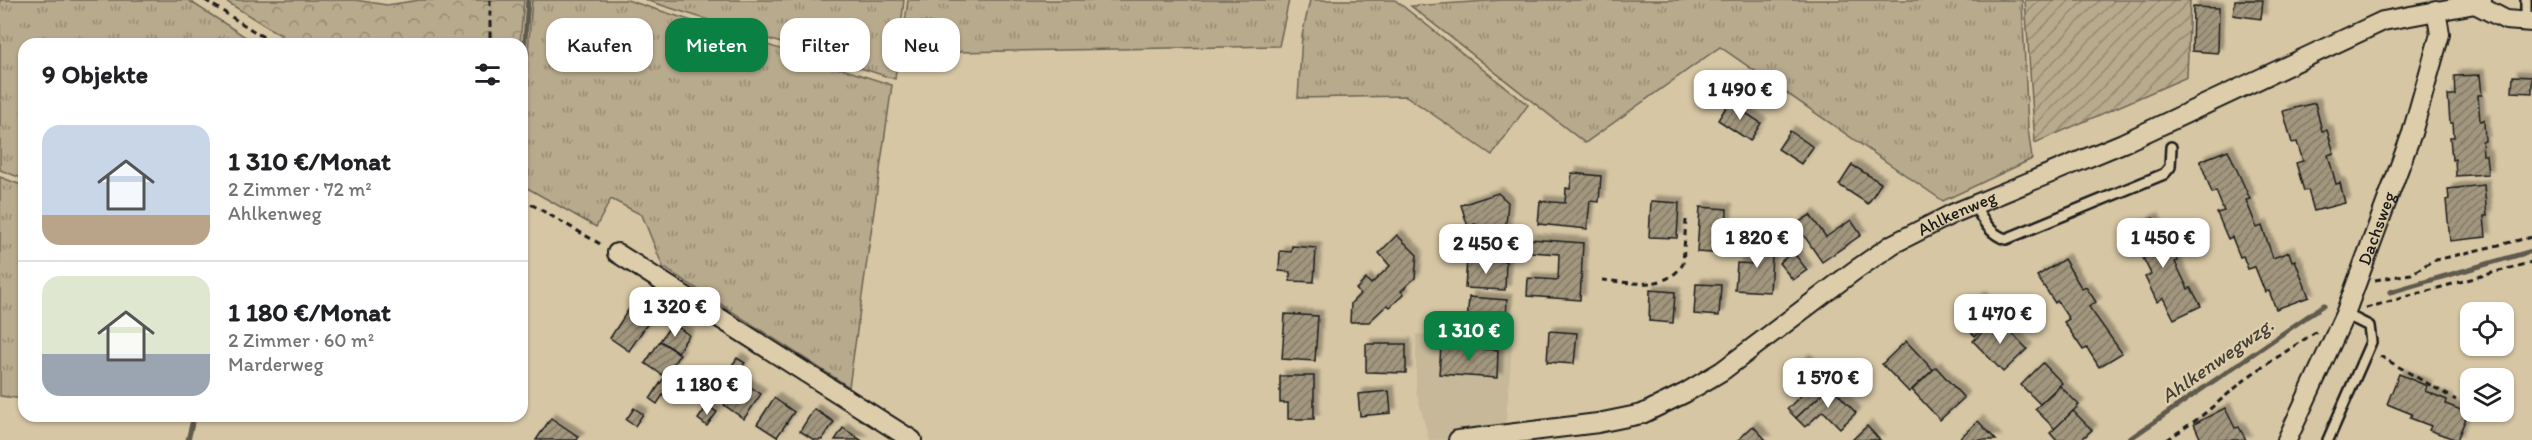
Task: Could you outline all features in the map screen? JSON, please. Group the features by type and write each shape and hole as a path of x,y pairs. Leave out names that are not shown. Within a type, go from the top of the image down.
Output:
{"street":[{"name":"Ahlkenweg","path":"1458,440 1598,423 1642,414 1685,393 1722,371 1893,244 1974,205 2123,143 2384,21 2477,1 2506,20 2529,22"},
{"name":"Dachsweg","path":"2287,440 2344,314 2412,134 2440,34 2436,10"},
{"path":"617,253 912,440"}],"lane":[{"path":"2526,0 2529,22"},
{"path":"1974,205 1988,228 1998,237 2006,239 2164,174 2170,167 2171,147"},
{"path":"2328,440 2370,342 2369,326 2344,314"}],"path":[{"path":"205,0 265,38"},
{"path":"490,0 490,38"},
{"path":"528,202 617,253"},
{"path":"1602,280 1655,284 1669,279 1683,264 1686,220"},
{"path":"2356,283 2411,274 2432,261 2532,237"},
{"path":"2167,440 2199,418 2252,374 2344,314 2532,262"},
{"path":"2368,349 2456,400"}],"shaded area":[{"path":"1416,334 1512,343 1505,434 1458,440 1429,440 1416,391"}],"green space":[{"path":"0,0 188,0 247,38 18,38 18,177 0,170"},
{"path":"224,0 355,0 387,5 420,0 524,0 520,38 285,38"},
{"path":"532,0 627,0 683,18 665,18 665,72 768,72 768,45 780,49 780,72 851,72 892,85 849,387 663,267 642,215 611,199 596,227 528,188 528,53"},
{"path":"645,0 904,0 902,18 882,18 882,72 896,72 895,79 870,71 870,18 780,18 780,43 768,39 768,18 702,18"},
{"path":"908,0 1289,0 1279,46 960,52 960,18 906,18"},
{"path":"1310,0 1395,0 1528,105 1492,155 1406,96 1298,98 1302,36"},
{"path":"1502,0 2022,0 2028,128 2032,159 1943,201 1720,47 1585,143 1411,6"},
{"path":"2025,0 2190,0 2187,77 2035,143"},
{"path":"0,177 18,184 18,398 0,396"}],"building":[{"path":"2235,0 2263,0 2261,19 2233,15"},
{"path":"2193,7 2219,8 2218,53 2192,51"},
{"path":"2480,75 2482,95 2478,95 2480,121 2484,120 2483,155 2486,155 2488,174 2456,176 2455,159 2452,160 2450,137 2454,137 2453,123 2450,123 2448,95 2455,95 2454,76"},
{"path":"2513,76 2532,77 2532,93 2512,92"},
{"path":"1736,82 1753,93 1745,107 1727,95"},
{"path":"1729,102 1761,123 1750,141 1718,120"},
{"path":"2315,103 2322,131 2327,130 2334,153 2328,155 2336,184 2340,183 2345,203 2314,211 2308,190 2304,191 2296,163 2303,161 2297,142 2292,143 2283,111"},
{"path":"1790,131 1813,147 1801,164 1778,149"},
{"path":"2228,150 2250,199 2246,200 2257,228 2262,226 2273,258 2289,252 2292,261 2295,260 2309,297 2276,309 2269,291 2265,292 2255,267 2248,269 2232,237 2228,239 2217,213 2224,211 2216,191 2212,193 2200,161"},
{"path":"1852,165 1881,183 1868,204 1839,185"},
{"path":"1572,173 1601,176 1599,202 1590,201 1587,229 1538,224 1540,201 1565,203 1566,188 1570,189"},
{"path":"2484,185 2487,216 2484,216 2486,237 2450,241 2446,200 2449,199 2448,189"},
{"path":"1498,193 1508,202 1504,249 1484,247 1485,234 1475,224 1468,227 1461,205"},
{"path":"1651,201 1679,203 1677,238 1649,237"},
{"path":"1700,207 1727,209 1725,254 1697,252"},
{"path":"1810,215 1826,237 1851,220 1861,235 1822,262 1796,224"},
{"path":"2153,218 2167,245 2170,244 2178,261 2175,262 2188,289 2191,288 2201,306 2174,319 2163,298 2157,302 2145,277 2151,274 2126,231"},
{"path":"1397,235 1417,255 1415,278 1401,291 1404,294 1390,307 1387,305 1369,322 1350,322 1351,303 1360,294 1356,289 1366,279 1371,284 1390,266 1379,253"},
{"path":"1757,236 1773,237 1770,292 1735,290 1737,263 1755,264"},
{"path":"1530,239 1583,243 1580,300 1527,296 1528,278 1558,280 1559,254 1530,252"},
{"path":"1292,246 1316,248 1314,282 1290,281 1290,272 1279,271 1280,251 1291,252"},
{"path":"1793,252 1807,270 1793,280 1779,263"},
{"path":"1467,259 1506,261 1505,290 1465,288"},
{"path":"2064,259 2082,289 2086,287 2096,302 2089,307 2122,353 2099,367 2087,348 2083,350 2064,322 2069,319 2037,276"},
{"path":"1696,284 1721,285 1719,316 1694,314"},
{"path":"1650,290 1675,292 1673,323 1649,321"},
{"path":"1981,296 1999,314 1975,336 1957,318"},
{"path":"1469,297 1507,300 1505,337 1466,334"},
{"path":"636,298 656,311 629,351 610,338"},
{"path":"1285,314 1318,316 1315,361 1282,359"},
{"path":"1998,318 2027,349 2003,372 1973,341"},
{"path":"672,323 689,335 678,352 660,341"},
{"path":"1549,331 1577,333 1574,364 1547,362"},
{"path":"660,341 680,354 665,377 645,363"},
{"path":"1906,341 1933,370 1909,392 1882,364"},
{"path":"1366,344 1406,344 1406,373 1366,372"},
{"path":"1441,347 1498,350 1497,378 1439,374"},
{"path":"737,358 745,363 736,376 728,371"},
{"path":"1805,359 1831,386 1796,418 1787,409 1805,392 1789,375"},
{"path":"2043,363 2062,383 2040,404 2021,385"},
{"path":"1936,367 1964,398 1940,420 1912,390"},
{"path":"2399,374 2427,386 2425,391 2447,400 2446,404 2460,410 2460,422 2464,422 2457,440 2429,430 2431,426 2410,418 2412,414 2387,404"},
{"path":"1280,376 1314,376 1314,419 1288,419 1288,403 1280,403"},
{"path":"663,379 670,384 657,404 650,399"},
{"path":"740,380 761,394 744,419 724,405"},
{"path":"1831,386 1856,413 1840,428 1823,411 1805,427 1796,418"},
{"path":"2060,386 2079,405 2055,429 2035,409"},
{"path":"1389,391 1391,413 1360,416 1358,394"},
{"path":"774,398 794,412 777,437 757,424"},
{"path":"707,406 717,412 707,426 698,419"},
{"path":"634,408 643,414 635,426 626,420"},
{"path":"2225,408 2235,428 2239,427 2246,440 2201,440 2194,424"},
{"path":"814,409 834,422 822,440 814,440 800,431"},
{"path":"2073,411 2092,430 2081,440 2056,440 2050,433"},
{"path":"551,418 579,437 577,440 536,440"},
{"path":"1978,421 1996,440 1958,440"},
{"path":"1753,426 1766,440 1738,440"},
{"path":"1867,426 1880,440 1852,440"},
{"path":"843,428 861,440 835,440"}],"waterway":[{"path":"525,38 528,0"},
{"path":"2390,292 2532,251"},
{"name":"Ahlkenwegwzg.","path":"2128,440 2324,305"},
{"path":"188,440 192,422"}]}
